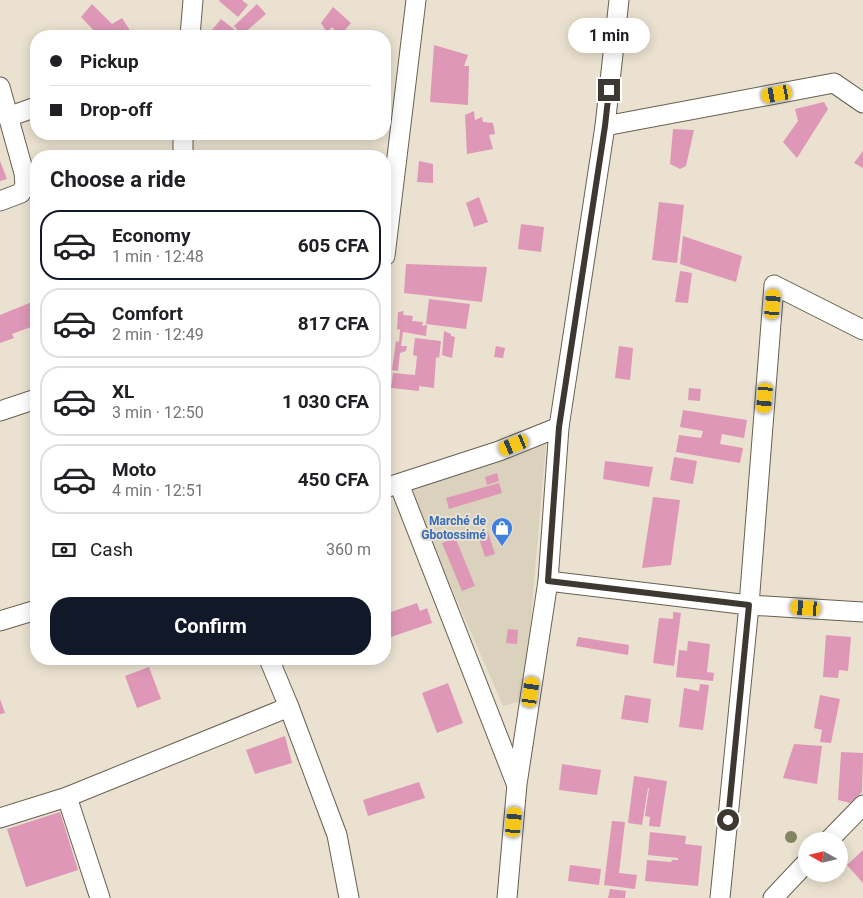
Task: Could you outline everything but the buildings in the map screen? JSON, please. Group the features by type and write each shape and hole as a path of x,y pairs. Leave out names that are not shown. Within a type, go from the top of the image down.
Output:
{"street":[{"path":"190,30 193,0"},
{"path":"391,206 416,0"},
{"path":"508,898 517,784 548,581 559,427 605,126 620,0"},
{"path":"605,126 834,83 863,102"},
{"path":"0,87 24,173 25,185 21,193 0,201"},
{"path":"8,117 30,110"},
{"path":"720,898 749,605 774,285 863,330"},
{"path":"0,411 30,401"},
{"path":"517,784 392,486 499,451 559,427"},
{"path":"548,581 749,605 863,612"},
{"path":"0,621 30,612"},
{"path":"272,665 337,835 349,898"},
{"path":"0,818 67,797 289,707"},
{"path":"67,797 100,898"},
{"path":"837,832 863,805"},
{"path":"772,898 798,871"}],"shaded area":[{"name":"Marché de Gbotossimé","path":"546,443 524,700 503,706 408,488"}],"place":[{"name":"Marché de Gbotossimé","path":"502,547"}],"route":[{"path":"609,90 559,427 548,581 749,605 728,820"}]}
